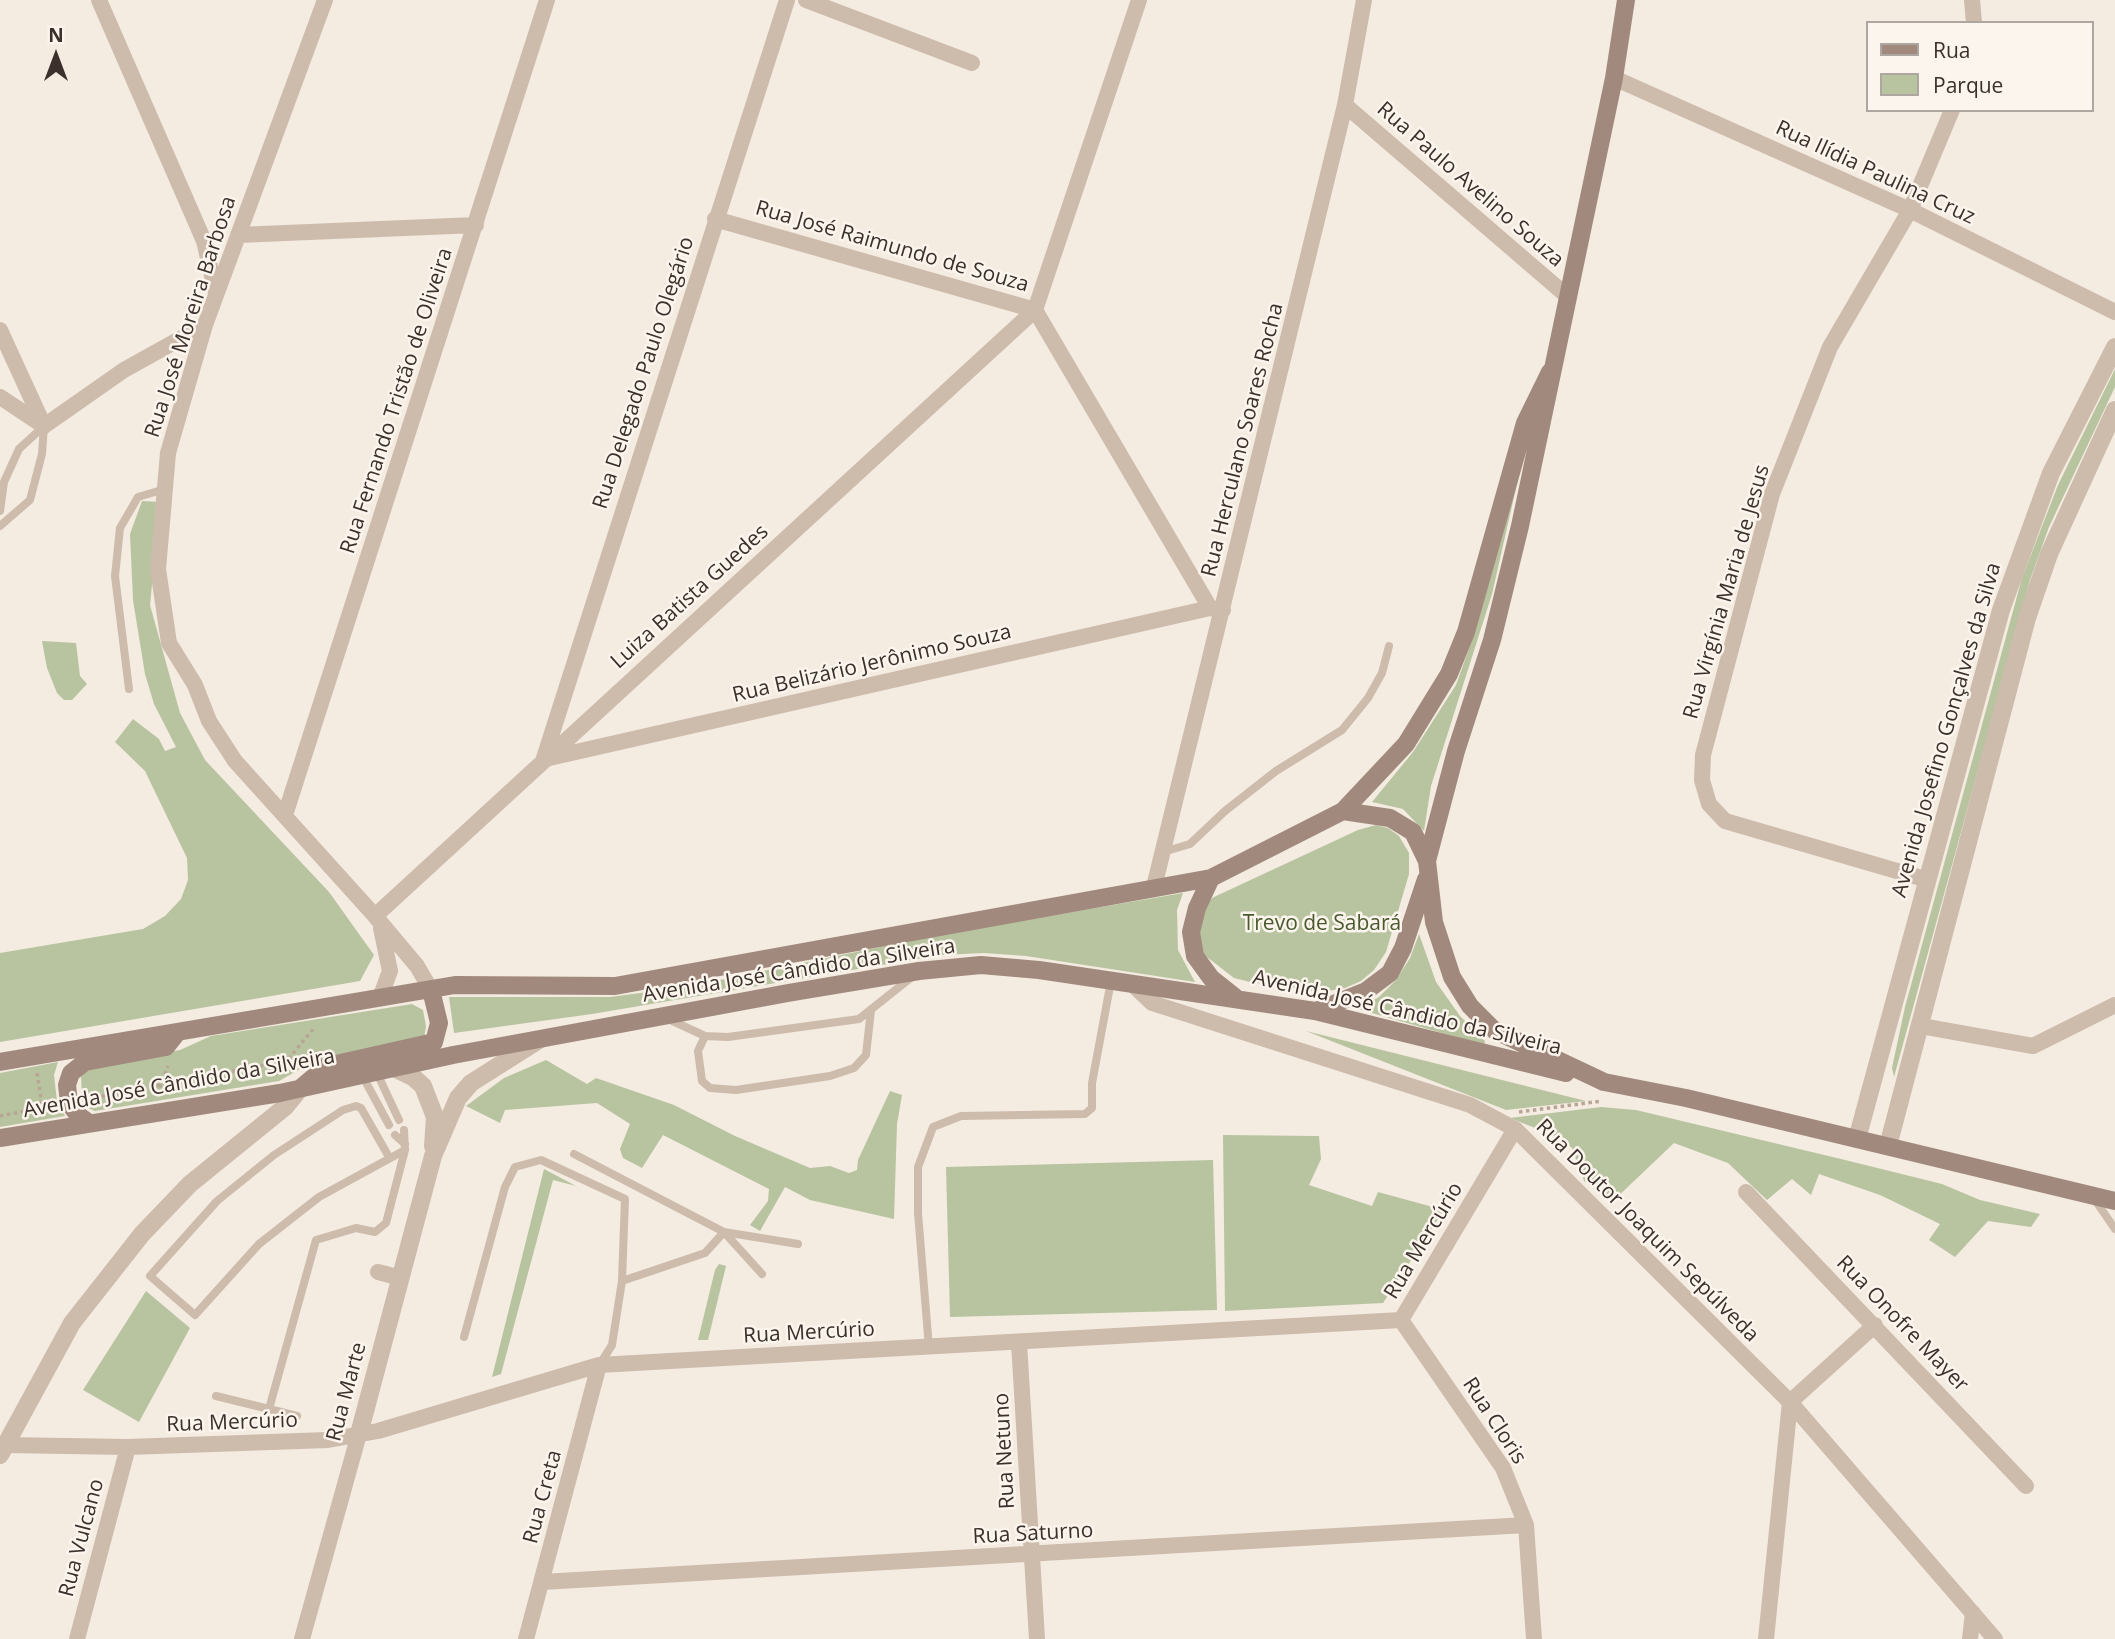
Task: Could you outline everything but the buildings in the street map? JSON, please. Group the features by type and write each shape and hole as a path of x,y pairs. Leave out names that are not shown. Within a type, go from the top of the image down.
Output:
{"main road":[{"path":"1315,1011 1366,991 1390,973 1403,948 1428,866 1456,751 1492,640 1520,526 1550,372 1614,78 1626,0"},
{"path":"1343,811 1405,744 1449,674 1466,632 1525,423 1550,372"},
{"path":"1343,811 1390,818 1413,832 1428,866 1434,922 1452,977 1470,1006 1494,1030 1604,1082 2115,1200"},
{"name":"Avenida José Cândido da Silveira","path":"0,1062 455,985 615,985 723,968 1211,878 1343,811"},
{"path":"1211,878 1197,908 1191,933 1195,956 1210,978 1237,998"},
{"name":"Avenida José Cândido da Silveira","path":"0,1138 280,1094 377,1071 542,1038 919,971 981,965 1237,998 1315,1011 1604,1082"},
{"path":"299,1090 327,1066 434,1042 439,1023 430,990"},
{"path":"89,1123 78,1115 69,1103 67,1085 71,1073 85,1062 166,1047 178,1032"}],"street":[{"path":"99,0 204,242 216,293"},
{"name":"Rua José Moreira Barbosa","path":"326,0 205,325 168,453 158,569 169,643 195,685 208,722 228,751 416,966 430,990"},
{"name":"Rua Fernando Tristão de Oliveira","path":"285,815 547,0"},
{"name":"Rua Delegado Paulo Olegário","path":"543,759 787,0"},
{"path":"806,0 972,63"},
{"path":"1035,310 1139,0"},
{"name":"Rua Herculano Soares Rocha","path":"1154,887 1217,609 1345,105 1364,0"},
{"path":"1972,0 1974,21"},
{"name":"Rua Ilídia Paulina Cruz","path":"1614,78 1910,210 2115,312"},
{"name":"Rua Paulo Avelino Souza","path":"1345,105 1567,296"},
{"name":"Rua Virgínia Maria de Jesus","path":"1928,880 1725,821 1709,804 1702,780 1703,755 1772,494 1830,347 1910,210 1951,112"},
{"name":"Rua José Raimundo de Souza","path":"715,219 1035,310 1217,609"},
{"path":"238,235 476,225"},
{"name":"Luiza Batista Guedes","path":"377,919 543,759 1035,310"},
{"path":"44,426 124,370 205,325"},
{"path":"0,330 44,426"},
{"name":"Avenida Josefino Gonçalves da Silva","path":"1857,1139 2001,610 2051,473 2115,346"},
{"path":"0,397 44,426"},
{"path":"1888,1146 2027,618 2049,554 2113,420"},
{"name":"Rua Belizário Jerônimo Souza","path":"543,759 1217,609"},
{"name":"Rua José Moreira Barbosa","path":"377,919 390,971 380,998"},
{"name":"Rua Doutor Joaquim Sepúlveda","path":"1133,985 1152,1003 1470,1105 1515,1129 1790,1402 1995,1639"},
{"path":"1921,1026 2032,1046 2115,1005"},
{"name":"Rua Marte","path":"302,1639 433,1156 458,1098 471,1083 542,1038"},
{"name":"Rua Marte","path":"377,1071 413,1077 423,1086 435,1117 433,1156"},
{"path":"2,1448 72,1323 142,1234 190,1184 285,1107 299,1090"},
{"name":"Rua Mercúrio","path":"2,1448 328,1440 359,1434 599,1366 1401,1320 1515,1129"},
{"name":"Rua Onofre Mayer","path":"1746,1192 2026,1486"},
{"path":"378,1272 401,1278"},
{"name":"Rua Cloris","path":"1401,1320 1503,1468 1526,1525 1534,1639"},
{"path":"1766,1639 1790,1402 1875,1325"},
{"name":"Rua Netuno","path":"1019,1343 1037,1639"},
{"name":"Rua Creta","path":"526,1639 599,1366"},
{"name":"Rua Vulcano","path":"77,1639 128,1447"},
{"name":"Rua Saturno","path":"542,1582 1526,1525"},
{"path":"1970,1639 1973,1613"}],"lane":[{"path":"0,511 4,482 19,449 44,426"},
{"path":"0,526 30,500 42,454 44,426"},
{"path":"129,689 115,576 120,528 138,497 164,489"},
{"path":"1163,852 1190,844 1224,811 1276,771 1342,730 1382,673 1389,646"},
{"path":"663,1017 705,1036 728,1037 859,1019 919,971"},
{"path":"929,1348 918,1213 918,1167 933,1127 961,1116 1085,1114 1093,1108 1092,1083 1111,981"},
{"path":"705,1036 698,1051 702,1081 710,1088 736,1090 830,1076 854,1068 866,1055 871,1010"},
{"path":"377,1071 399,1119"},
{"path":"377,1071 389,1125"},
{"path":"388,1157 360,1108 356,1106 343,1110 274,1155 217,1201 150,1276 195,1315 259,1244 319,1197 388,1157 405,1147"},
{"path":"269,1409 316,1240 356,1228 375,1232 386,1223 405,1147 404,1130"},
{"path":"395,1135 405,1147"},
{"path":"573,1154 724,1232 798,1244"},
{"path":"464,1337 505,1187 515,1167 541,1160 625,1199 622,1281 612,1345 599,1366"},
{"path":"2092,1195 2115,1229"},
{"path":"724,1232 762,1274"},
{"path":"622,1281 705,1253 724,1232"},
{"path":"216,1396 297,1416"}],"path":[{"path":"280,1094 268,1082 330,1007"},
{"path":"35,1055 47,1129"},
{"path":"0,1116 314,1056"},
{"path":"152,1114 159,1085 169,1063"},
{"path":"1490,1116 1609,1101"}],"green space":[{"path":"2115,369 2115,387 2049,527 2030,580 1894,1077 1892,1068 1905,1007 2022,578 2058,485"},
{"path":"1529,431 1492,594 1431,786 1424,831 1403,809 1372,802 1413,752 1456,685 1476,629"},
{"path":"142,501 160,502 150,605 180,713 205,760 329,892 374,955 360,981 0,1042 0,953 143,929 165,916 181,899 188,880 187,858 145,771 115,742 133,719 159,739 165,751 176,747 154,704 145,674 133,600 130,534"},
{"path":"42,641 76,643 80,676 87,684 72,700 64,700 57,693 47,668"},
{"name":"Trevo de Sabará","path":"1376,825 1388,828 1399,836 1409,853 1409,874 1386,952 1374,970 1361,981 1345,988 1323,992 1250,982 1234,978 1203,954 1198,928 1207,902 1358,830"},
{"path":"1183,893 1177,910 1178,950 1195,982 1026,956 984,953 941,955 592,1014 454,1033 449,997 610,997 686,987 943,934"},
{"path":"1419,934 1436,982 1460,1016 1485,1041 1484,1045 1358,1009 1379,997 1396,980 1410,958"},
{"path":"412,1004 423,1010 426,1026 424,1039 404,1046 309,1064 279,1081 95,1111 88,1108 82,1100 81,1074 91,1066 180,1050 211,1036"},
{"path":"1306,1031 1586,1101 1506,1110"},
{"path":"546,1060 587,1084 596,1078 674,1105 735,1136 810,1168 830,1166 849,1173 857,1170 858,1160 890,1091 902,1095 897,1124 894,1219 810,1200 785,1187 760,1231 750,1225 768,1201 769,1189 663,1135 642,1168 623,1158 620,1149 630,1124 597,1103 505,1110 500,1123 466,1106 504,1078"},
{"path":"58,1062 54,1075 57,1101 65,1116 0,1127 0,1073"},
{"path":"1601,1107 1636,1110 1841,1159 1942,1184 1980,1200 2040,1214 2031,1227 1988,1221 1955,1257 1929,1240 1940,1224 1880,1195 1819,1174 1811,1195 1792,1179 1767,1200 1728,1163 1674,1143 1612,1202 1584,1181 1572,1148 1560,1138 1510,1118"},
{"path":"1223,1135 1319,1136 1321,1159 1309,1185 1372,1206 1378,1192 1444,1210 1383,1303 1225,1311"},
{"path":"1213,1160 1217,1310 950,1317 946,1167"},
{"path":"544,1169 576,1186 553,1180 501,1374 492,1377"},
{"path":"719,1264 726,1266 708,1340 698,1340 715,1270"},
{"path":"146,1291 190,1328 139,1422 83,1390"}]}
